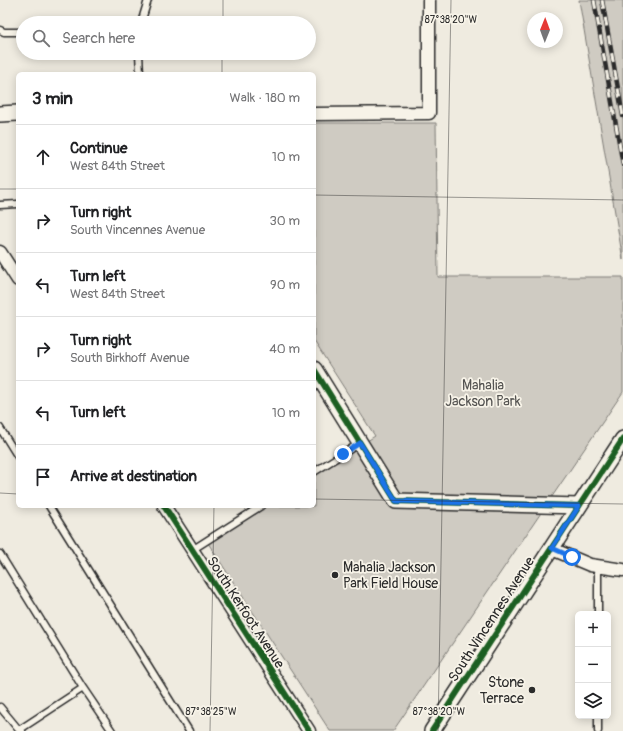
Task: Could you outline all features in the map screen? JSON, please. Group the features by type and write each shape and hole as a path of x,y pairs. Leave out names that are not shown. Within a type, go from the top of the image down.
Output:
{"street":[{"path":"316,114 428,113 429,0"},
{"path":"0,114 16,112"},
{"path":"0,252 16,277"},
{"path":"316,373 396,501 579,506"},
{"name":"South Vincennes Avenue","path":"432,731 623,439"},
{"name":"South Kerfoot Avenue","path":"165,508 309,731"},
{"path":"552,548 590,565 623,570"}],"lane":[{"path":"143,16 148,0"},
{"path":"0,30 4,32 16,32"},
{"path":"139,60 140,72"},
{"path":"0,205 16,204"},
{"path":"0,428 16,454"},
{"path":"316,471 360,443"},
{"path":"50,508 189,731"},
{"path":"192,550 258,508"},
{"path":"0,554 83,688 112,731"},
{"path":"598,567 598,611"},
{"path":"0,707 21,730 83,688"},
{"path":"598,719 598,731"}],"green space":[{"path":"579,0 623,0 623,260"},
{"name":"Mahalia Jackson Park","path":"316,123 436,123 438,277 623,277 623,392 393,731 330,731 208,543 262,508 316,508 316,474 375,436 316,344"}],"railway":[{"path":"594,0 623,165"},
{"path":"602,0 623,116"}],"cycle path":[{"path":"316,372 396,501 579,506"},
{"path":"432,731 623,439"},
{"path":"165,508 309,731"}],"place":[{"name":"Mahalia Jackson Park Field House","path":"335,575"},
{"name":"Stone Terrace","path":"532,690"}],"route":[{"path":"343,454 360,443 396,501 579,506 552,548 572,557"}]}
